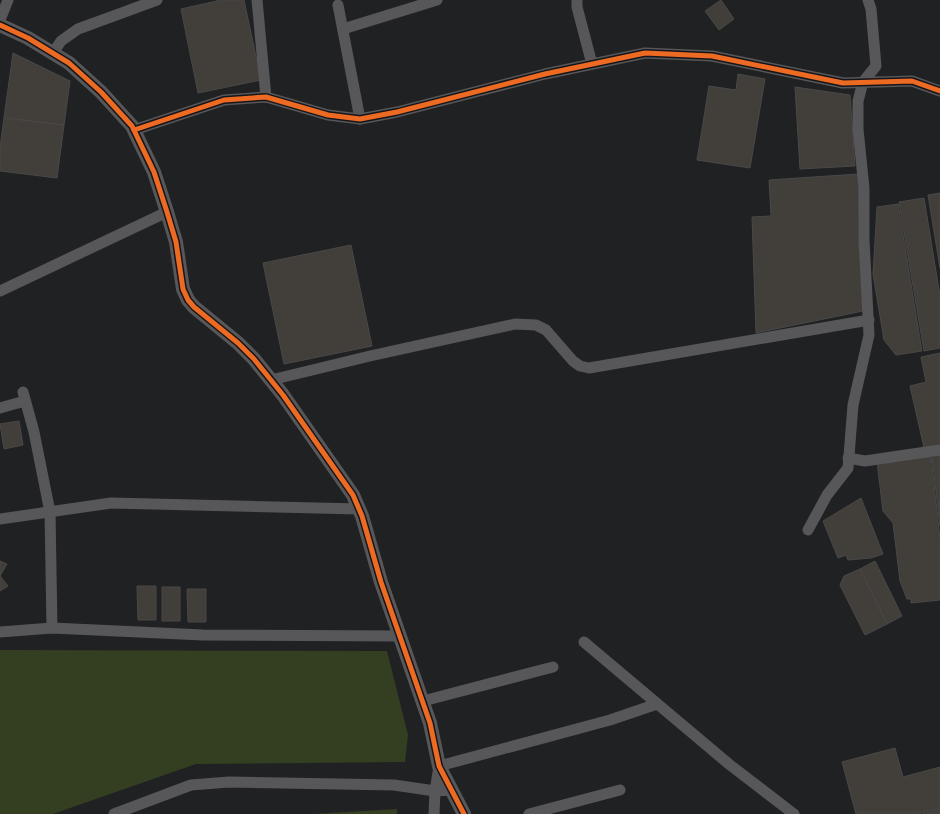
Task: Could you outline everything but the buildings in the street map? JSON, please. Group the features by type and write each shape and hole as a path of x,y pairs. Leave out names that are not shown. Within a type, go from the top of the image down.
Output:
{"street":[{"path":"0,20 8,0"},
{"path":"53,53 61,41 78,29 157,0"},
{"path":"257,0 266,97"},
{"path":"343,29 437,0"},
{"path":"577,0 577,7 592,64"},
{"path":"808,530 827,495 848,468 853,405 870,335 864,240 864,188 858,129 858,101 863,82 876,66 871,9 868,0"},
{"path":"338,5 360,118"},
{"path":"0,25 28,38 69,63 101,92 132,126 154,172 167,212 176,242 183,289 188,300 194,307 238,343 272,380 353,495 359,509 430,723 439,766 464,814"},
{"path":"134,130 224,100 266,97 328,115 360,118 396,112 545,74 645,53 712,56 843,83 912,81 940,91"},
{"path":"0,291 167,212"},
{"path":"272,380 378,354 515,324 536,325 546,330 573,361 580,366 589,368 869,320"},
{"path":"0,408 24,396 34,432 50,512 52,628"},
{"path":"848,458 865,461 940,450"},
{"path":"0,519 110,503 359,509"},
{"path":"0,632 52,628 203,635 400,636"},
{"path":"584,642 730,765 794,814"},
{"path":"423,701 553,668"},
{"path":"439,766 610,720 657,704"},
{"path":"434,814 435,791 439,766"},
{"path":"114,814 191,785 221,783 394,785 435,791 452,790"},
{"path":"529,814 620,790"}],"green space":[{"path":"0,650 387,651 408,735 405,762 196,764 53,814 0,814"},
{"path":"397,809 397,814 313,814"}],"cycle path":[{"path":"0,25 28,38 69,63 101,92 132,126 154,172 167,212 176,242 183,289 188,300 194,307 238,343 254,359 283,395 353,495 362,516 381,582 430,723 439,766 464,814"},
{"path":"134,130 224,100 266,97 328,115 360,119 397,112 545,74 645,53 712,56 843,83 912,81 940,91"}]}
